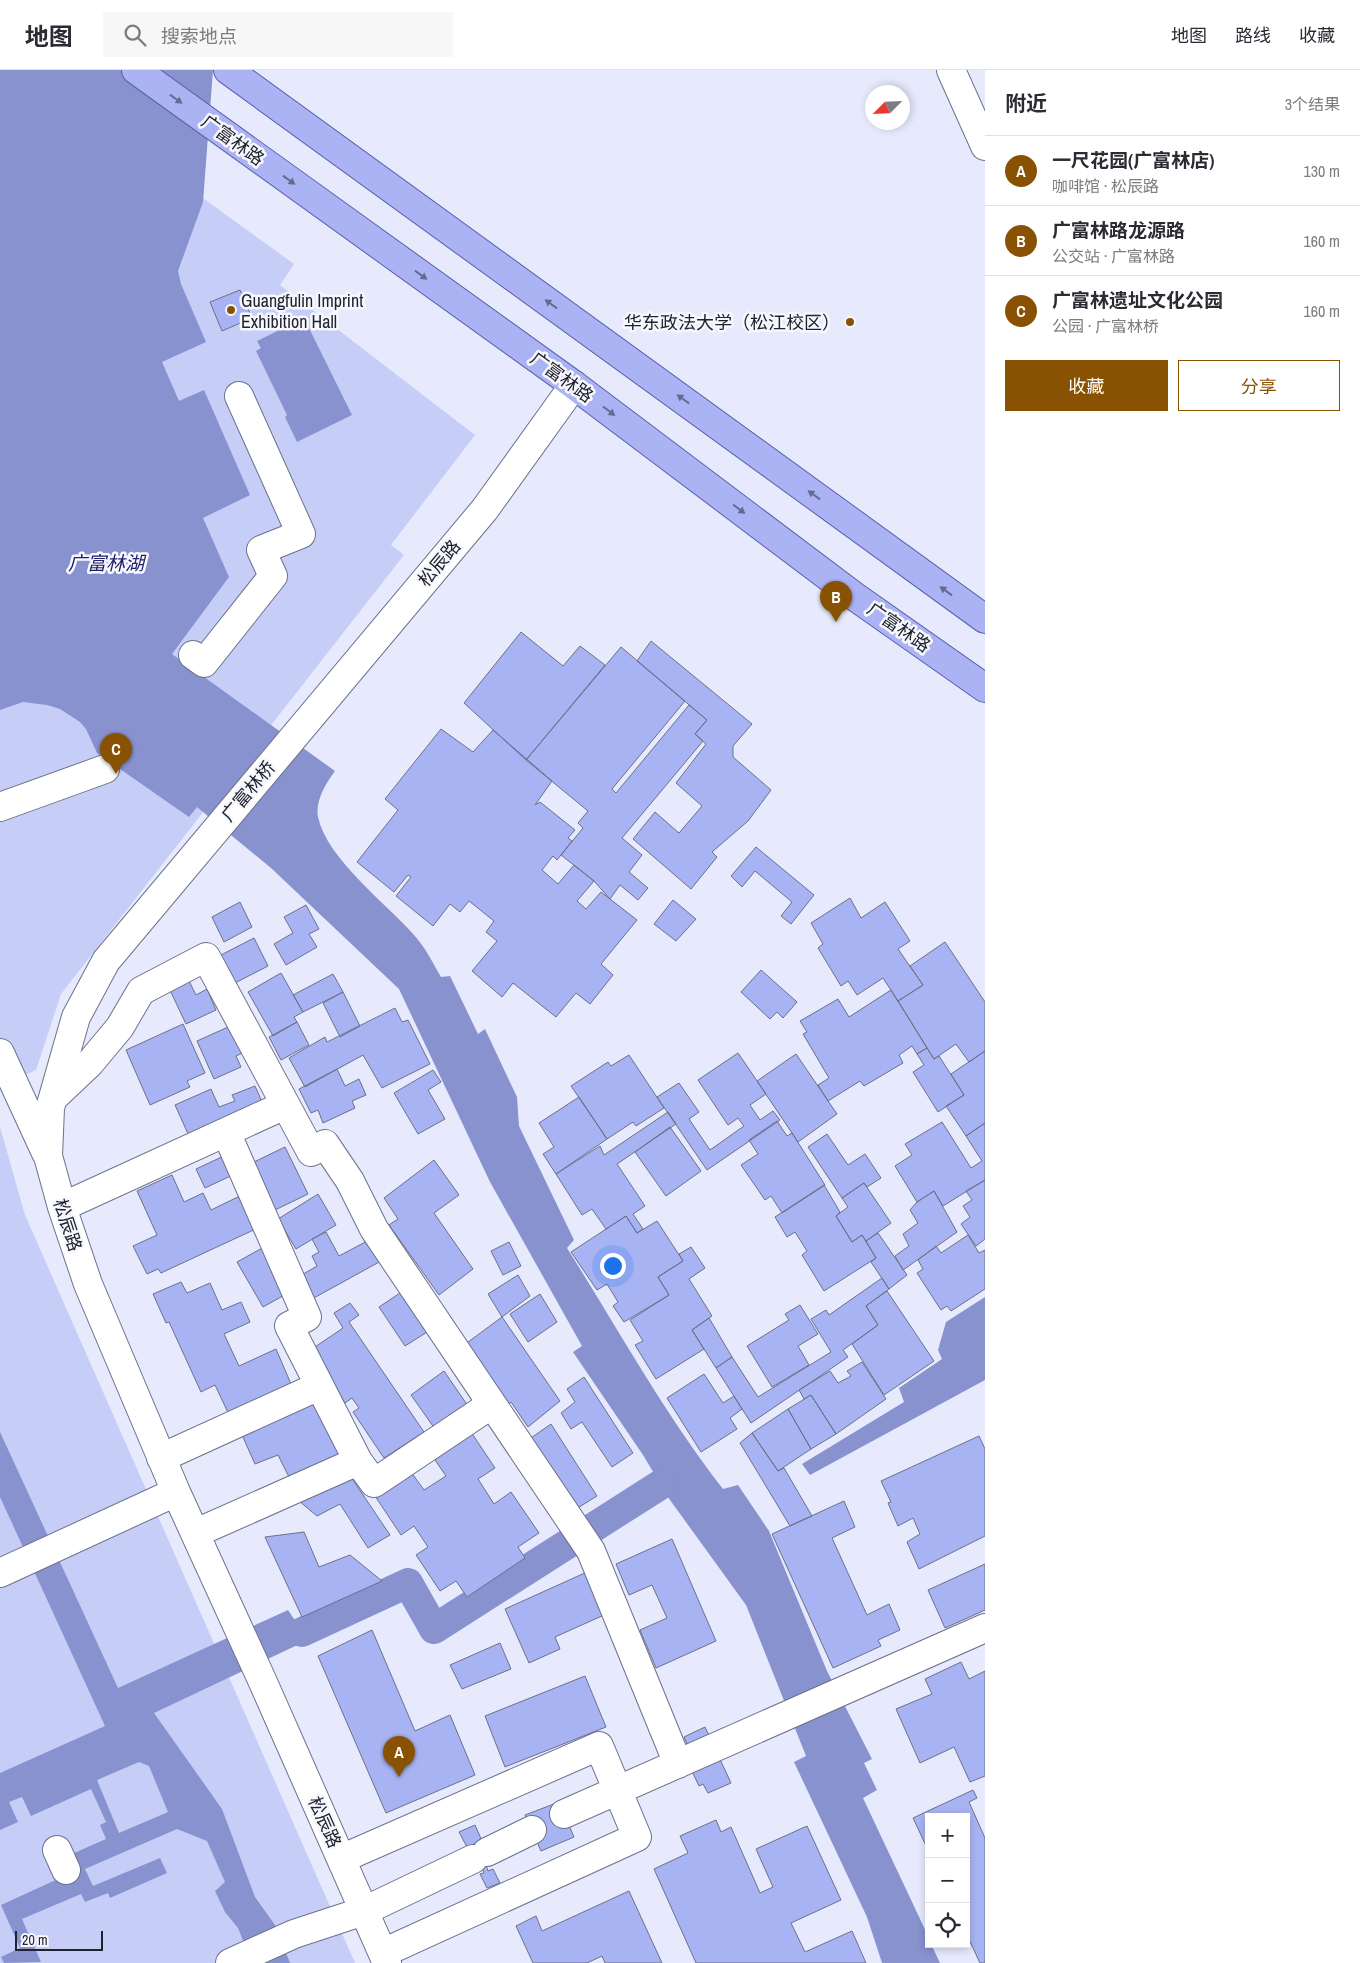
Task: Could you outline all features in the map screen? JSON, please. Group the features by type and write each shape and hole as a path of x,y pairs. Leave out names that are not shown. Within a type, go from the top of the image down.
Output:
{"main road":[{"name":"广富林路","path":"136,70 574,385 854,596 985,688"},
{"path":"228,70 985,619"}],"street":[{"path":"951,70 985,146"},
{"name":"松辰路","path":"296,734 485,509 574,385"},
{"path":"193,655 204,664 272,576 261,550 301,534 239,396"},
{"name":"广富林桥","path":"201,848 296,734"},
{"path":"0,807 105,769"},
{"name":"松辰路","path":"201,848 106,961 76,1016 50,1108 48,1156 62,1207 88,1284 176,1492 262,1680 385,1958"},
{"path":"53,1098 90,1063 120,1026 141,991 206,957 311,1152 325,1144 350,1181 374,1229 591,1551 678,1764"},
{"path":"0,1053 48,1156"},
{"path":"62,1207 286,1105"},
{"path":"226,1132 307,1317 290,1326 358,1460 374,1483 492,1404"},
{"path":"162,1458 320,1386"},
{"path":"196,1533 358,1460"},
{"path":"10,1568 176,1492"},
{"path":"564,1814 985,1628"},
{"path":"341,1859 599,1746 616,1791 637,1837 385,1958"},
{"path":"236,1960 294,1934 364,1911 532,1830"}],"shaded area":[{"path":"0,70 26,70 294,264 280,285 475,435 391,545 404,555 61,994 36,1070 0,1087"},
{"path":"0,1127 25,1215 355,1963 0,1963"}],"water":[{"name":"广富林湖","path":"0,70 213,70 203,202 178,271 181,284 206,342 162,362 179,401 204,390 250,495 203,518 229,577 172,654 335,771 325,787 318,805 318,817 333,849 359,880 418,940 441,977 450,976 478,1034 485,1029 517,1097 519,1126 574,1240 567,1248 661,1401 701,1460 723,1489 738,1485 769,1531 827,1671 872,1759 864,1763 877,1790 863,1798 925,1930 925,1948 933,1948 940,1963 882,1963 867,1917 794,1762 806,1756 746,1605 670,1500 643,1455 573,1352 582,1346 490,1182 399,989 271,868 197,807 189,817 97,753 86,729 80,722 60,709 47,705 23,702 0,710"},
{"path":"304,318 352,415 297,442 285,417 287,415 256,351 261,348 257,341"},
{"path":"985,1297 985,1380 810,1475 802,1464 904,1402 899,1388 942,1359 938,1350 946,1322"},
{"path":"0,1432 118,1688 288,1610 308,1640 154,1713 222,1809 255,1897 275,1925 290,1963 252,1963 238,1928 225,1912 215,1891 225,1882 207,1841 177,1829 85,1869 93,1886 160,1858 167,1873 110,1898 108,1893 85,1902 81,1894 22,1919 41,1962 4,1963 1,1957 20,1948 1,1905 71,1873 65,1857 106,1839 100,1825 106,1822 91,1789 31,1816 22,1797 9,1802 18,1822 0,1830 0,1773 105,1726 0,1497","holes":["139,1762 149,1766 168,1812 119,1833 97,1780"]}],"building":[{"name":"Guangfulin Imprint Exhibition Hall","path":"240,290 252,318 222,331 210,302"},
{"path":"521,632 563,666 580,646 605,665 526,760 464,703"},
{"path":"651,641 752,724 733,746 733,757 771,790 748,821 712,852 717,857 691,889 633,839 655,812 679,833 702,806 676,783 706,744 695,734 707,720 637,661"},
{"path":"621,647 685,701 612,789 616,793 689,705 707,720 695,734 703,741 622,838 642,855 629,872 648,888 638,900 620,885 610,899 594,881 561,855 583,828 578,823 588,811 526,760"},
{"path":"441,729 473,752 493,730 552,781 535,805 540,802 575,830 568,838 572,841 557,860 553,856 542,870 558,884 574,865 594,881 577,901 586,909 601,892 637,920 601,964 613,975 590,1004 576,993 556,1017 513,983 502,997 472,971 497,941 486,932 494,921 469,901 460,912 450,904 433,926 396,896 411,877 408,875 394,892 357,862 398,810 385,799"},
{"path":"756,847 814,895 791,924 781,916 792,902 755,871 742,887 731,876"},
{"path":"850,898 861,918 885,902 910,941 898,949 923,985 898,1001 883,978 857,995 848,981 841,986 818,948 823,944 811,923"},
{"path":"673,900 696,919 676,941 654,924"},
{"path":"240,902 252,927 224,942 212,917"},
{"path":"306,905 319,929 309,934 317,947 286,965 274,944 293,933 284,917"},
{"path":"254,938 268,966 233,984 219,956"},
{"path":"945,942 985,1002 985,1051 969,1062 956,1044 934,1059 898,1001 923,985 910,966"},
{"path":"761,970 797,1002 783,1018 777,1012 770,1019 741,992"},
{"path":"281,973 303,1012 294,1017 297,1022 273,1036 248,992"},
{"path":"333,974 343,992 303,1012 293,995"},
{"path":"187,977 196,995 207,989 216,1010 186,1024 168,986"},
{"path":"891,990 927,1048 917,1054 912,1046 899,1055 903,1063 864,1086 860,1081 828,1101 818,1085 829,1078 803,1034 807,1032 800,1021 838,999 849,1017"},
{"path":"343,992 360,1026 340,1037 323,1003"},
{"path":"395,1008 402,1022 408,1020 430,1064 382,1088 363,1055 305,1087 289,1058 325,1037 327,1042"},
{"path":"297,1022 309,1045 281,1060 269,1037"},
{"path":"237,1023 249,1050 236,1056 241,1067 214,1079 197,1041"},
{"path":"183,1024 205,1073 187,1081 190,1087 150,1105 126,1050"},
{"path":"927,1048 934,1059 939,1056 964,1095 938,1112 913,1072 924,1065 917,1054"},
{"path":"985,1051 985,1123 966,1136 946,1106 964,1095 951,1074"},
{"path":"738,1053 766,1094 750,1105 760,1120 773,1111 780,1120 707,1170 657,1097 679,1083 699,1112 689,1119 710,1150 744,1126 738,1118 728,1125 698,1080"},
{"path":"796,1054 837,1114 798,1142 757,1081"},
{"path":"629,1055 664,1108 636,1126 633,1122 607,1139 571,1086 608,1062 611,1066"},
{"path":"337,1069 345,1086 359,1079 366,1095 352,1101 355,1108 323,1123 318,1110 311,1113 299,1089"},
{"path":"433,1070 441,1082 428,1090 445,1119 418,1134 394,1093"},
{"path":"255,1086 263,1104 189,1136 175,1105 211,1089 219,1107 235,1101 232,1095"},
{"path":"579,1097 607,1139 556,1174 543,1154 554,1147 539,1123"},
{"path":"668,1112 676,1124 617,1164 645,1206 633,1214 643,1229 637,1233 626,1216 606,1229 592,1209 582,1215 556,1174 600,1146 604,1155"},
{"path":"777,1121 787,1136 792,1133 825,1185 782,1213 771,1196 765,1200 741,1165 758,1154 749,1140"},
{"path":"942,1122 971,1168 982,1161 966,1136 985,1123 985,1180 943,1206 934,1191 917,1202 895,1166 912,1155 905,1144"},
{"path":"670,1127 701,1171 666,1196 635,1152"},
{"path":"827,1134 848,1165 865,1154 881,1178 867,1187 864,1183 842,1198 808,1147"},
{"path":"285,1147 308,1194 275,1210 252,1163"},
{"path":"228,1154 237,1173 205,1188 196,1169"},
{"path":"434,1160 459,1195 434,1213 473,1269 439,1295 389,1225 398,1219 384,1198"},
{"path":"172,1175 184,1202 203,1193 211,1210 244,1194 260,1227 161,1273 158,1269 147,1274 133,1246 157,1235 137,1191"},
{"path":"985,1180 985,1239 976,1246 961,1224 970,1217 963,1206 972,1200 966,1191"},
{"path":"864,1183 891,1223 866,1241 862,1235 852,1242 836,1216 848,1207 842,1198"},
{"path":"824,1185 840,1212 836,1216 852,1242 862,1235 876,1258 824,1291 802,1255 807,1251 795,1232 787,1237 775,1217"},
{"path":"934,1191 957,1232 903,1270 895,1256 909,1246 903,1234 918,1223 910,1210 917,1202"},
{"path":"318,1194 336,1225 296,1249 278,1219"},
{"path":"626,1216 637,1233 657,1221 683,1261 658,1277 669,1295 624,1322 613,1306 618,1302 607,1284 597,1290 571,1252"},
{"path":"326,1232 339,1256 369,1240 381,1261 312,1299 300,1276 317,1266 312,1256 319,1252 312,1239"},
{"path":"878,1233 907,1275 889,1289 871,1262 876,1258 866,1241"},
{"path":"968,1235 979,1253 985,1250 985,1289 951,1311 947,1306 941,1310 917,1273 923,1269 918,1260 936,1246 941,1253"},
{"path":"509,1242 521,1266 503,1275 491,1251"},
{"path":"264,1247 290,1292 263,1307 237,1262"},
{"path":"691,1247 705,1268 689,1279 712,1316 692,1330 704,1349 656,1379 635,1345 643,1341 630,1320 669,1295 658,1277 683,1261 679,1254"},
{"path":"518,1275 530,1296 502,1317 488,1294"},
{"path":"882,1278 889,1289 866,1306 878,1325 843,1350 848,1357 751,1423 716,1368 732,1357 758,1397 831,1352 811,1319 826,1310 829,1315"},
{"path":"181,1282 187,1293 210,1283 222,1310 241,1302 250,1322 224,1334 239,1366 276,1349 294,1391 231,1419 215,1385 201,1392 169,1322 166,1323 153,1294"},
{"path":"406,1289 432,1329 405,1346 379,1307"},
{"path":"887,1291 934,1361 884,1395 852,1344 878,1325 866,1306"},
{"path":"540,1294 557,1322 528,1342 510,1314"},
{"path":"350,1303 359,1315 349,1322 424,1432 384,1458 353,1412 359,1408 352,1398 345,1403 309,1351 343,1328 334,1313"},
{"path":"800,1305 818,1334 798,1346 809,1365 772,1387 747,1346 789,1320 785,1314"},
{"path":"502,1317 560,1401 528,1427 511,1402 505,1407 464,1345"},
{"path":"709,1318 732,1357 716,1368 692,1330"},
{"path":"862,1362 886,1399 836,1434 811,1395 804,1399 799,1390 830,1371 838,1383 851,1376 847,1371"},
{"path":"444,1371 468,1406 435,1429 411,1395"},
{"path":"704,1374 723,1403 734,1396 742,1409 730,1418 737,1429 701,1452 667,1398"},
{"path":"584,1377 633,1453 612,1467 582,1422 571,1429 561,1413 575,1402 567,1389"},
{"path":"811,1395 836,1434 811,1449 788,1409"},
{"path":"320,1399 346,1453 291,1481 278,1455 255,1464 242,1435"},
{"path":"788,1409 811,1449 778,1471 752,1433"},
{"path":"551,1424 597,1496 576,1509 528,1440"},
{"path":"471,1432 495,1468 478,1479 494,1504 511,1492 539,1533 518,1547 525,1558 467,1597 456,1581 440,1591 416,1555 428,1547 414,1526 401,1535 375,1496 411,1472 424,1490 446,1476 433,1457"},
{"path":"752,1433 778,1471 784,1468 812,1516 790,1526 740,1443"},
{"path":"979,1436 985,1449 985,1536 919,1569 907,1542 920,1534 913,1518 898,1526 888,1503 891,1502 881,1481"},
{"path":"347,1471 390,1535 368,1548 340,1504 317,1516 293,1496"},
{"path":"844,1501 855,1527 832,1538 867,1615 889,1604 900,1630 878,1640 881,1646 833,1668 772,1534"},
{"path":"304,1532 319,1567 350,1555 382,1581 302,1617 265,1537"},
{"path":"672,1539 716,1641 656,1668 640,1630 667,1618 652,1585 629,1595 616,1564"},
{"path":"985,1564 985,1610 945,1628 928,1590"},
{"path":"587,1572 604,1615 555,1637 560,1649 529,1663 505,1609"},
{"path":"372,1630 415,1731 450,1715 475,1775 386,1813 318,1656"},
{"path":"500,1643 511,1669 462,1689 450,1665"},
{"path":"961,1662 969,1679 985,1671 985,1776 970,1782 954,1747 920,1763 896,1709 932,1694 925,1679"},
{"path":"585,1676 606,1727 505,1767 485,1716"},
{"path":"705,1727 731,1783 708,1793 703,1784 699,1786 684,1754 690,1751 684,1737"},
{"path":"973,1790 977,1798 969,1802 985,1838 985,1963 980,1963 970,1942 970,1813 925,1813 925,1844 913,1818"},
{"path":"559,1802 574,1837 541,1851 525,1815"},
{"path":"716,1820 721,1832 731,1827 760,1893 773,1887 756,1849 807,1826 841,1900 791,1923 805,1952 852,1931 866,1963 696,1963 654,1869 688,1853 680,1836"},
{"path":"475,1825 482,1841 488,1871 493,1869 500,1883 487,1888 480,1874 484,1873 474,1844 467,1847 459,1832"},
{"path":"629,1891 662,1963 605,1963 602,1956 587,1963 533,1963 516,1926 536,1916 542,1931"}],"waterway":[{"path":"302,1632 408,1583 434,1629 660,1485"}],"place":[{"name":"Guangfulin Imprint Exhibition Hall","path":"231,310"},
{"name":"华东政法大学（松江校区）","path":"850,322"},
{"name":"广富林路龙源路","path":"836,622"},
{"name":"广富林遗址文化公园","path":"116,774"},
{"name":"一尺花园(广富林店)","path":"399,1777"}]}
